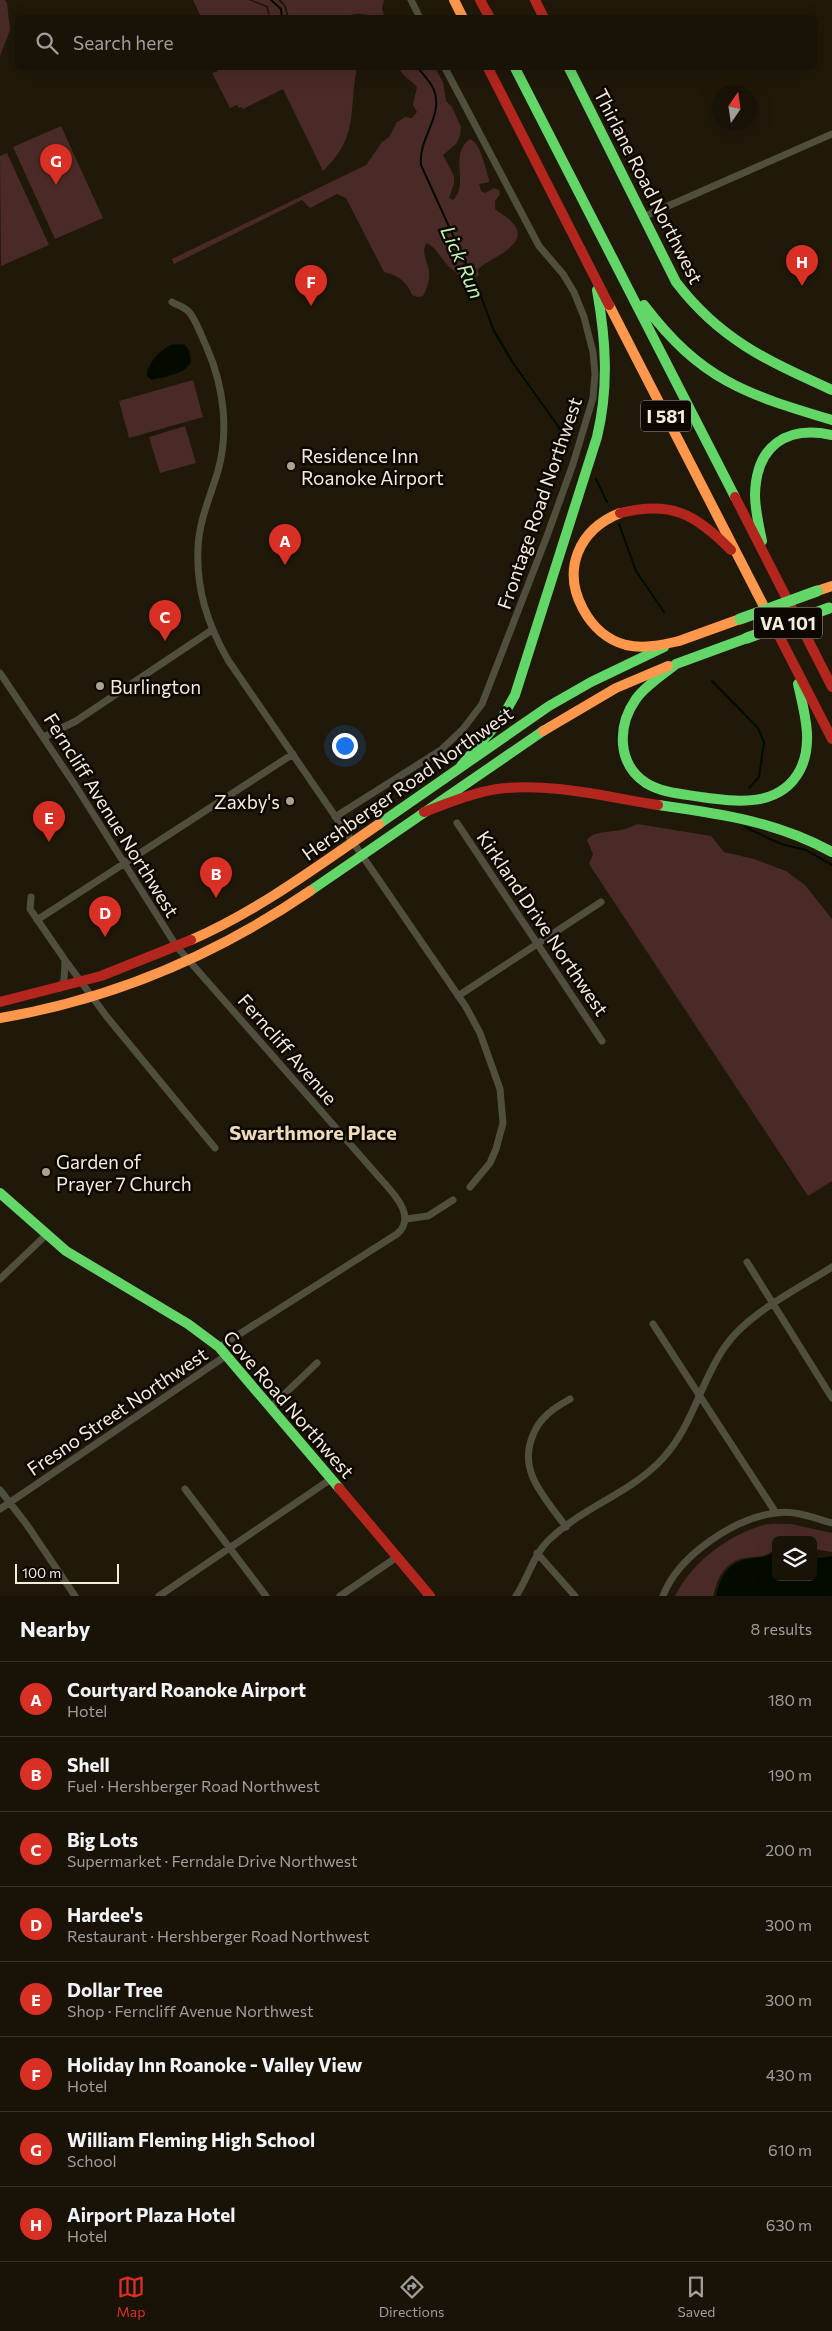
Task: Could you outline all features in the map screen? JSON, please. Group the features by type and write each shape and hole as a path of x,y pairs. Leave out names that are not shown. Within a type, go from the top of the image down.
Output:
{"main road":[{"path":"454,0 462,15"},
{"path":"480,0 488,15"},
{"path":"535,0 542,15"},
{"name":"I 581","path":"489,70 832,739"},
{"name":"I 581","path":"516,70 832,687"},
{"name":"Thirlane Road Northwest","path":"570,70 676,282 686,297 709,322 730,339 759,357 832,390"},
{"path":"461,766 502,718 516,695 602,418 606,401 608,362 594,274"},
{"path":"627,284 684,352 712,374 764,399 832,420"},
{"path":"764,554 755,494 756,481 762,459 772,446 792,433 809,431 832,435"},
{"path":"679,642 631,646 609,638 593,625 579,604 574,587 574,565 583,540 597,524 616,513 637,508 662,507 683,513 696,520 709,529 740,558"},
{"name":"Hershberger Road Northwest","path":"0,1002 81,982 177,946 257,905 549,706 591,682 679,642 832,586"},
{"name":"Hershberger Road Northwest","path":"0,1018 38,1011 91,996 157,974 187,960 261,922 587,704 649,674 831,607"},
{"path":"818,659 832,673"},
{"path":"676,664 643,691 630,709 625,720 621,739 627,763 638,777 662,790 744,802 762,800 780,792 794,778 802,766 807,732 794,666"},
{"path":"424,812 473,794 493,790 543,788 755,820 796,834 832,852"},
{"name":"Cove Road Northwest","path":"0,1194 66,1251 188,1324 223,1351 430,1596"}],"street":[{"path":"411,0 418,15"},
{"name":"Frontage Road Northwest","path":"335,817 441,750 464,729 482,704 547,536 576,456 593,398 595,374 593,352 584,317 574,292 563,274 539,246 446,70"},
{"path":"643,217 832,134"},
{"path":"172,302 189,312 205,342 218,380 222,404 224,430 221,454 203,515 198,547 199,586 212,630 228,660 458,996 480,1034 500,1089 503,1111 501,1135 496,1149 483,1173 470,1187"},
{"path":"44,737 71,724 212,630"},
{"name":"Ferncliff Avenue Northwest","path":"0,673 44,737 177,946 198,972"},
{"path":"37,920 125,865 293,754"},
{"name":"Kirkland Drive Northwest","path":"457,823 602,1041"},
{"path":"30,897 30,909 64,960 215,1148"},
{"path":"458,996 601,902"},
{"path":"60,988 64,980 64,960"},
{"name":"Ferncliff Avenue","path":"198,972 379,1177 399,1202 406,1219"},
{"path":"406,1219 428,1216 453,1200"},
{"name":"Fresno Street Northwest","path":"0,1508 223,1351 397,1234 406,1219"},
{"path":"0,1279 46,1235"},
{"path":"747,1262 832,1398"},
{"path":"516,1596 538,1554 552,1537 651,1470 679,1439 716,1360 738,1330 773,1304 832,1267"},
{"path":"653,1324 776,1512"},
{"path":"271,1407 316,1363"},
{"path":"566,1527 535,1482 527,1458 531,1438 542,1420 554,1408 570,1399"},
{"path":"159,1596 332,1479"},
{"path":"185,1489 266,1596"},
{"path":"0,1490 75,1596"},
{"path":"663,1596 671,1579 709,1540 738,1526 776,1512 796,1514 832,1523"},
{"path":"538,1554 575,1596"},
{"path":"340,1596 398,1557"}],"shaded area":[{"path":"0,0 5,0 7,3 10,30 0,56"},
{"path":"193,0 248,0 266,7 268,15 200,15"},
{"path":"252,0 278,0 284,6 286,15 270,15 268,6"},
{"path":"281,0 384,0 382,8 384,15 288,15 286,6"},
{"path":"357,70 348,134 335,158 323,171 283,89 243,109 237,105 230,108 212,73 218,71"},
{"path":"436,70 443,82 446,101 452,107 461,127 460,136 456,144 443,155 454,176 454,184 449,198 453,200 458,193 460,186 460,153 470,139 474,141 480,151 489,179 489,182 479,184 481,191 485,193 494,188 499,190 500,194 495,201 495,209 511,221 517,230 514,244 477,270 479,275 467,281 449,267 434,248 427,243 424,253 429,271 428,284 423,296 412,295 401,280 394,275 384,272 346,198 337,194 310,208 302,200 174,264 172,259 366,165 382,142 389,137 397,122 405,117 412,118 417,112 413,105 417,87 401,71"},
{"path":"61,126 103,218 55,239 13,147"},
{"path":"7,153 49,245 1,266 0,156"},
{"path":"184,344 189,350 191,362 184,370 152,380 147,376 152,362 163,350 171,345"},
{"path":"193,380 203,417 129,438 119,401"},
{"path":"185,426 196,463 160,473 149,437"},
{"path":"637,824 711,836 724,852 754,859 786,871 805,885 832,919 832,1181 808,1196 589,864 593,854 587,840 591,836"},
{"path":"791,1524 832,1533 832,1552 817,1550 817,1536 772,1536 771,1552 766,1555 740,1559 730,1564 720,1576 713,1596 675,1596 691,1572 712,1551 737,1536 764,1525"},
{"path":"772,1553 772,1581 817,1581 817,1557 832,1556 832,1596 716,1596 724,1574 737,1562"}],"waterway":[{"name":"Lick Run","path":"271,0 281,9 282,15"},
{"name":"Lick Run","path":"420,70 433,87 436,100 436,109 423,146 421,165 482,299 494,331 513,363 570,443"},
{"name":"Lick Run","path":"596,479 607,502"},
{"name":"Lick Run","path":"619,524 636,571 664,612"},
{"name":"Lick Run","path":"712,681 758,728 764,742 759,777 749,788"},
{"name":"Lick Run","path":"745,827 781,844 806,850 832,865"}],"traffic: fast":[{"path":"516,70 735,497"},
{"path":"570,70 676,282 710,319 746,347 832,390"},
{"path":"461,766 502,718 515,695 597,437 605,382 604,346 597,290"},
{"path":"644,305 685,351 727,381 774,402 832,420"},
{"path":"762,541 756,512 755,495 761,464 768,452 777,443 801,433 832,435"},
{"path":"740,619 817,591"},
{"path":"747,638 829,608"},
{"path":"676,664 747,638"},
{"path":"379,824 549,706 591,682 664,647"},
{"path":"676,664 636,699 625,721 623,744 625,755 636,775 652,786 680,794 715,799 756,800 769,797 781,791 791,782 800,770 804,760 807,738 798,684"},
{"path":"310,891 543,731"},
{"path":"658,805 747,820 790,833 832,852"},
{"path":"0,1193 66,1251 188,1324 219,1347 339,1488"}],"traffic: slow":[{"path":"454,0 462,15"},
{"path":"609,305 775,628"},
{"path":"620,513 605,520 594,530 584,541 578,553 574,566 574,580 583,609 601,632 619,643 646,647 679,641"},
{"path":"817,591 832,586"},
{"path":"679,641 740,619"},
{"path":"543,731 616,688 668,666"},
{"path":"191,940 264,901 379,824"},
{"path":"0,1018 42,1010 83,999 162,971 238,935 310,891"}],"traffic: jam":[{"path":"480,0 488,15"},
{"path":"535,0 542,15"},
{"path":"489,70 609,305"},
{"path":"735,497 832,687"},
{"path":"620,513 654,508 681,513 706,527 731,550"},
{"path":"775,628 832,739"},
{"path":"424,812 478,793 517,787 578,791 658,805"},
{"path":"0,1002 101,976 191,940"},
{"path":"339,1488 430,1596"}],"place":[{"name":"William Fleming High School","path":"56,185"},
{"name":"Airport Plaza Hotel","path":"802,286"},
{"name":"Holiday Inn Roanoke - Valley View","path":"311,306"},
{"name":"Residence Inn Roanoke Airport","path":"291,466"},
{"name":"Courtyard Roanoke Airport","path":"285,565"},
{"name":"Big Lots","path":"165,641"},
{"name":"Burlington","path":"100,686"},
{"name":"Zaxby's","path":"290,801"},
{"name":"Dollar Tree","path":"49,842"},
{"name":"Shell","path":"216,898"},
{"name":"Hardee's","path":"105,937"},
{"name":"Garden of Prayer 7 Church","path":"46,1172"}],"district":[{"name":"Swarthmore Place","path":"313,1132"}]}
